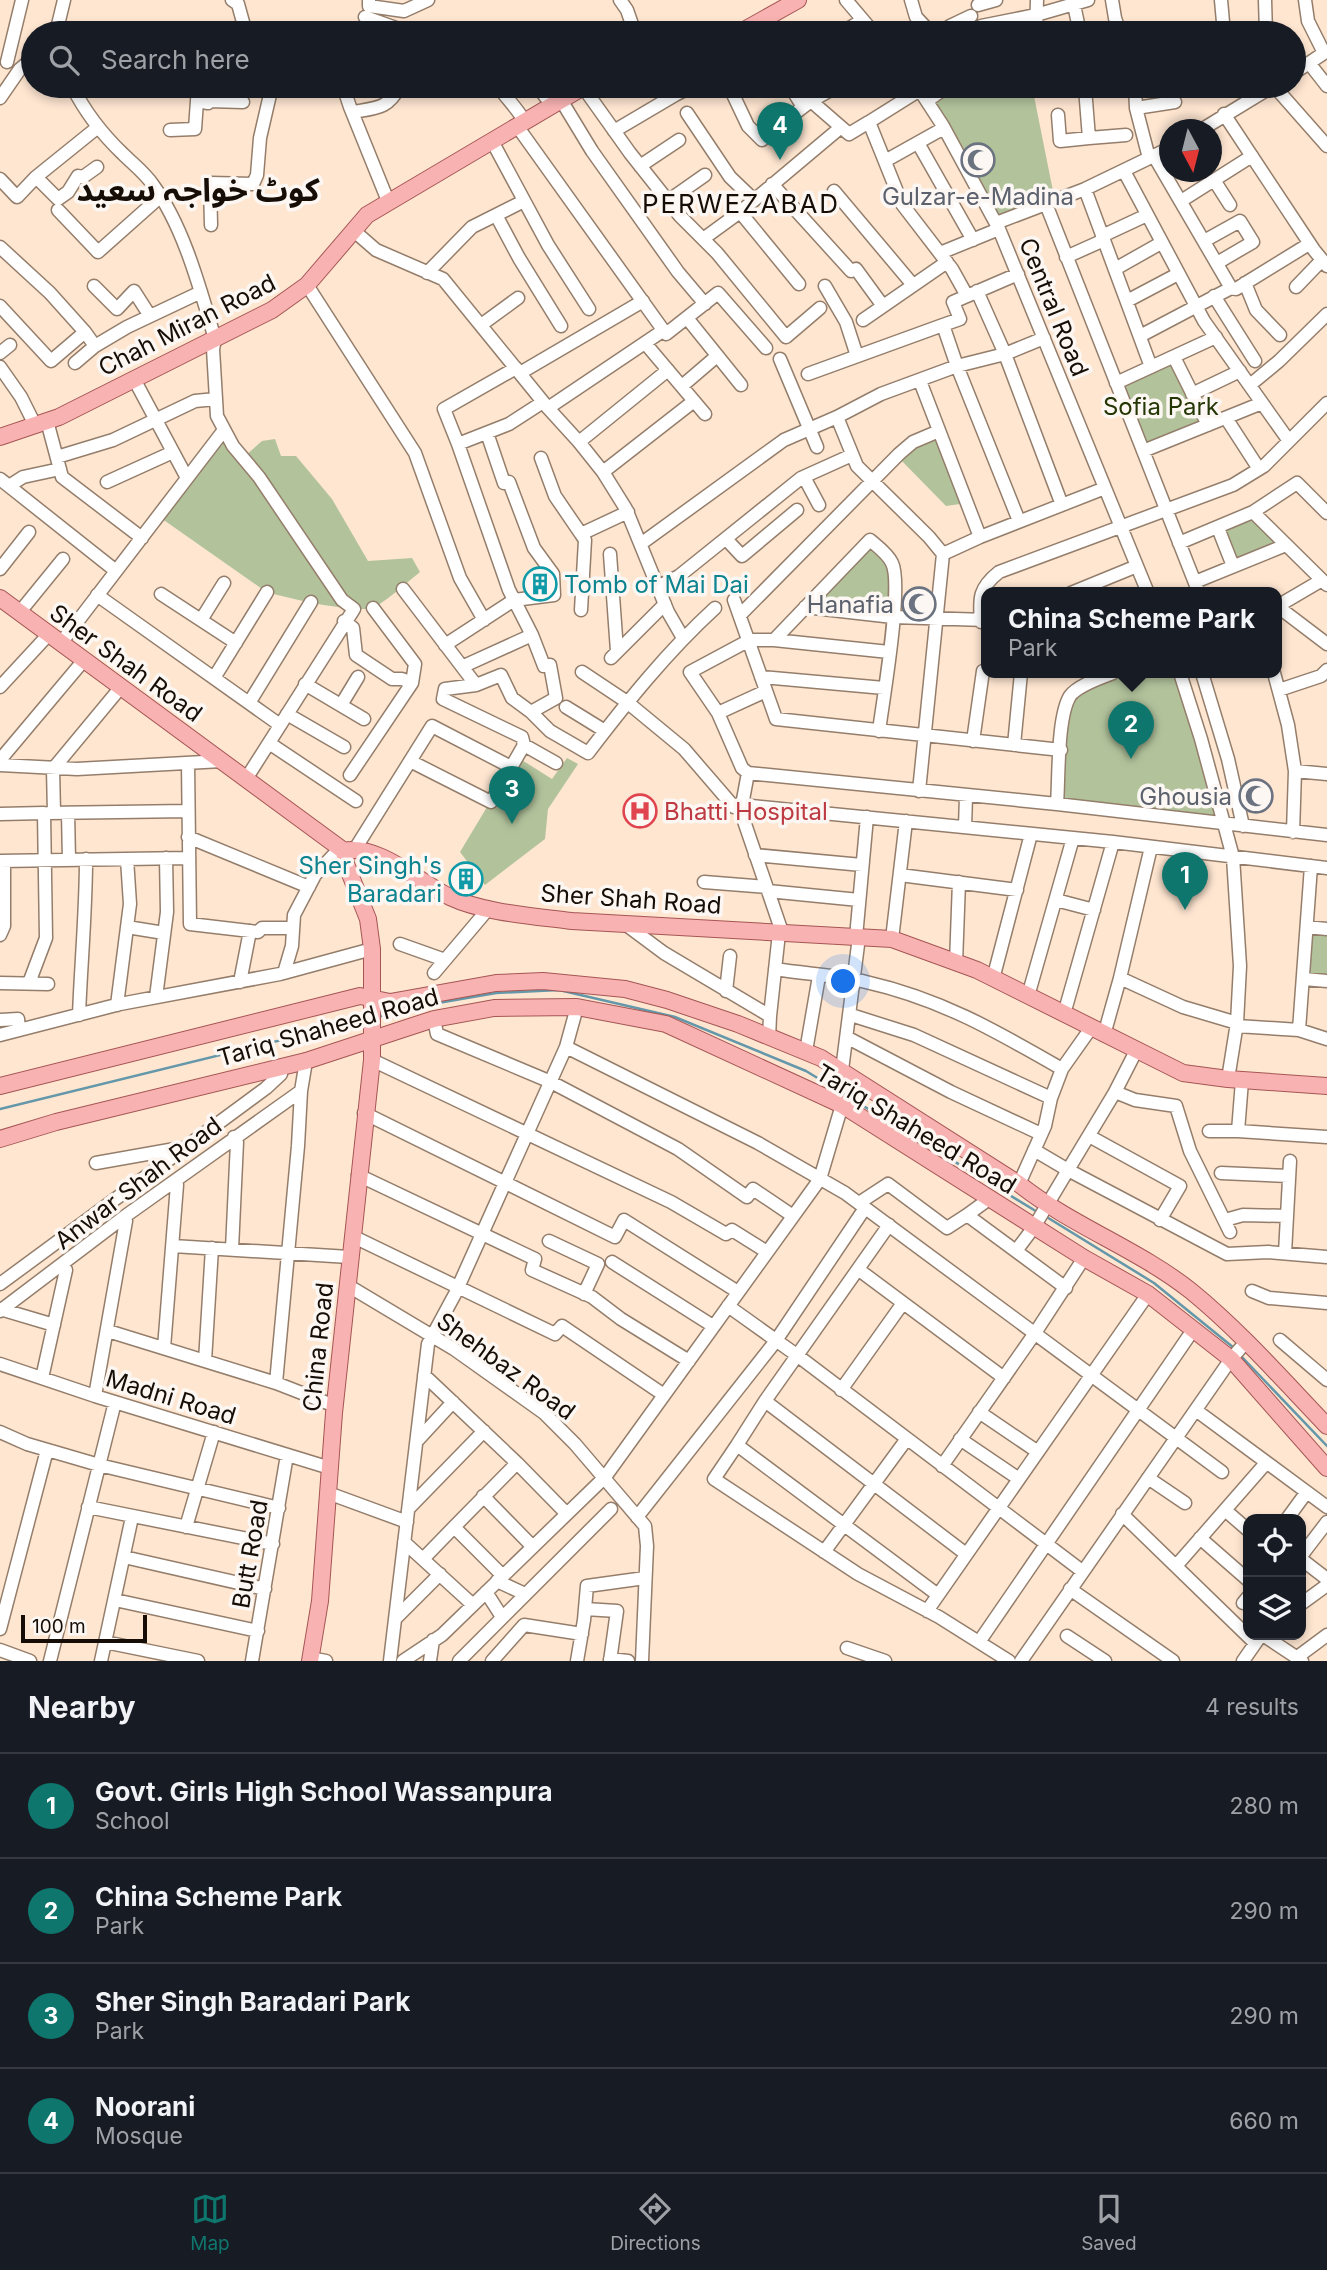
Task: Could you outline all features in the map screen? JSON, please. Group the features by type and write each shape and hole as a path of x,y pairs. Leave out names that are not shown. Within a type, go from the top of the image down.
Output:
{"main road":[{"path":"765,21 798,0"},
{"name":"Chah Miran Road","path":"0,437 41,423 272,310 307,285 367,215 564,98"},
{"name":"Sher Shah Road","path":"0,597 246,779 346,849 391,861 461,902 572,921 892,939 993,979 1183,1073 1235,1080 1327,1086"},
{"path":"346,849 346,864 368,919 372,949 372,1005"},
{"name":"Tariq Shaheed Road","path":"0,1086 360,996 372,1005 496,984 543,981 625,989 667,1000 806,1051 842,1070 1019,1184 1046,1207 1157,1268 1190,1291 1239,1350 1327,1468"},
{"name":"China Road","path":"315,1660 349,1257 372,1060 372,1005"},
{"name":"Tariq Shaheed Road","path":"0,1139 56,1122 306,1061 355,1047 372,1034 494,1008 577,1007 666,1024 842,1105 1084,1258 1148,1294 1193,1330 1239,1350 1327,1426"}],"street":[{"path":"7,62 22,0"},
{"path":"59,21 64,0"},
{"path":"232,0 238,4 243,21"},
{"path":"369,0 369,6 404,11 428,0"},
{"path":"620,0 628,10 631,21"},
{"path":"846,0 863,20"},
{"path":"911,0 920,21"},
{"path":"962,21 976,15 996,0"},
{"path":"1036,21 1037,0"},
{"path":"976,15 1036,15 1088,0"},
{"path":"1112,0 1117,21"},
{"path":"1221,0 1223,21"},
{"path":"1265,0 1266,21"},
{"path":"1305,0 1308,21 1326,52 1308,63 1327,86"},
{"path":"1074,2 1078,21"},
{"path":"365,17 376,21"},
{"path":"0,98 21,68"},
{"path":"78,98 99,127 147,176 161,196 183,242 215,339 213,349 217,416 233,446 259,477 342,600 354,609 246,779"},
{"path":"170,130 195,130 197,98"},
{"path":"211,225 209,183 253,184 257,175 260,138 269,98"},
{"path":"347,98 388,201"},
{"path":"352,112 377,108 393,98"},
{"path":"507,98 513,103 521,124 667,334 718,293 766,348"},
{"path":"551,98 678,272 705,304"},
{"path":"588,98 667,201 717,253 786,337 820,308"},
{"path":"614,131 661,98"},
{"path":"735,98 748,126 762,140"},
{"path":"801,98 849,134 911,98"},
{"path":"781,124 817,98"},
{"name":"Central Road","path":"925,98 998,226 1145,587"},
{"path":"1086,98 1089,138"},
{"path":"1136,98 1136,108 1152,157 1181,201 1231,288"},
{"path":"1217,119 1252,98"},
{"path":"1284,98 1327,146"},
{"path":"197,101 243,102"},
{"path":"1136,108 1175,102"},
{"path":"687,113 730,177 754,200"},
{"path":"1224,114 1309,244 1325,263 1296,287"},
{"path":"1058,115 1060,141 1126,135"},
{"path":"869,122 902,204 972,294 1005,354 1062,505"},
{"path":"0,179 17,197 36,177 99,127"},
{"path":"703,239 740,212 840,128"},
{"path":"885,161 944,128"},
{"path":"640,166 679,140"},
{"path":"492,141 548,245 589,309"},
{"path":"918,143 973,240"},
{"path":"863,320 913,285 943,258 973,240 998,226 1159,154"},
{"path":"1222,175 1252,156"},
{"path":"36,177 58,199 68,192 78,176 83,177 97,167"},
{"path":"1124,171 1196,306 1289,441"},
{"path":"667,201 705,175"},
{"path":"1181,201 1211,182"},
{"path":"1215,182 1230,205"},
{"path":"772,184 851,271 856,269 883,306"},
{"path":"1085,189 1151,367"},
{"path":"834,191 913,285"},
{"path":"58,210 98,252 161,196"},
{"path":"427,273 472,227 524,201"},
{"path":"1046,204 1197,587"},
{"path":"740,212 799,284"},
{"path":"496,215 561,326"},
{"path":"1066,257 1147,215"},
{"path":"1204,241 1240,220 1253,242 1217,263"},
{"path":"353,230 376,250 443,279 579,442 603,472 628,512 665,604 683,638"},
{"path":"1115,269 1161,243"},
{"path":"1140,336 1214,296 1231,288 1236,289 1309,244"},
{"path":"0,247 50,293 95,346"},
{"path":"807,374 960,319 953,302 1018,274"},
{"path":"1126,301 1178,274"},
{"path":"1245,283 1256,310 1280,335"},
{"path":"307,285 415,453 460,578 484,620"},
{"path":"94,286 117,309 134,291 150,316"},
{"path":"825,286 846,323 857,356"},
{"path":"75,363 95,346 201,292"},
{"path":"1214,296 1255,361"},
{"path":"481,324 518,298"},
{"path":"531,712 556,698 550,665 544,666 509,590 444,409 643,301"},
{"path":"0,306 51,361 85,332"},
{"path":"1250,385 1327,314"},
{"path":"687,318 740,385"},
{"path":"943,325 1020,522"},
{"path":"458,444 509,424 546,405 664,330"},
{"path":"1116,383 1216,337"},
{"path":"642,543 784,440 810,430 881,394 957,366 1005,354 1044,338"},
{"path":"645,343 705,414"},
{"path":"682,386 717,356"},
{"path":"1174,357 1208,425"},
{"path":"780,359 817,447"},
{"path":"0,367 41,423 62,477 142,538"},
{"path":"579,442 668,370"},
{"path":"1192,394 1240,371"},
{"path":"134,379 187,478"},
{"path":"920,381 980,537"},
{"path":"4,482 23,477 113,440 195,401 216,399"},
{"path":"603,472 694,401"},
{"path":"1143,451 1262,403"},
{"path":"985,587 999,572 1233,485 1259,469 1327,403"},
{"path":"837,417 857,466 943,555"},
{"path":"1226,418 1259,469"},
{"path":"0,687 97,596 224,429"},
{"path":"740,615 871,481 913,442 939,431"},
{"path":"445,645 514,600 554,595 553,574 534,548 509,482 504,483 487,433"},
{"path":"107,482 173,452"},
{"path":"659,586 679,576 804,477 852,455"},
{"path":"541,458 555,496 585,540 581,610"},
{"path":"804,477 819,505"},
{"path":"4,482 116,571"},
{"path":"1179,543 1253,513 1297,483 1327,513"},
{"path":"943,555 980,537 1105,488"},
{"path":"726,539 742,556 797,510"},
{"path":"581,534 628,512"},
{"path":"1253,513 1325,582 1282,604"},
{"path":"1218,528 1233,566"},
{"path":"0,569 29,532"},
{"path":"774,640 870,540 892,561 895,573 893,617 879,731"},
{"path":"1199,587 1233,566 1286,545"},
{"path":"610,554 614,654 665,604"},
{"path":"919,791 943,555"},
{"path":"19,613 63,559"},
{"path":"1085,587 1136,566"},
{"path":"201,621 224,583"},
{"path":"402,589 476,685"},
{"path":"214,678 267,592"},
{"path":"161,594 236,643"},
{"path":"97,596 249,703 344,747"},
{"path":"734,600 776,719 1060,750"},
{"path":"249,703 311,602"},
{"path":"805,607 893,617 981,621"},
{"path":"351,775 412,683 415,664 373,608"},
{"path":"410,761 491,802 524,746 522,737 443,699 445,688 476,685 501,675 512,698 550,731 588,753 627,702 683,638 715,608"},
{"path":"1282,610 1327,644"},
{"path":"344,621 353,628 356,655 392,679 412,683"},
{"path":"466,665 532,635"},
{"path":"888,652 774,640 747,641 690,672 718,713 741,768 748,773 1327,835"},
{"path":"0,762 84,660"},
{"path":"1279,690 1321,676 1327,671"},
{"path":"582,672 627,702 684,750 734,807 742,805 1113,842 1327,868"},
{"path":"341,705 358,677"},
{"path":"761,677 884,688"},
{"path":"973,741 982,678"},
{"path":"1014,745 1021,678"},
{"path":"1057,804 1063,715 1071,694 1101,678"},
{"path":"1181,678 1233,857 1239,944 1235,1080 1238,1132"},
{"path":"1204,678 1228,759 1243,826"},
{"path":"1276,678 1288,725 1295,771 1293,832"},
{"path":"306,684 364,719"},
{"path":"29,983 46,938 44,860 53,769 121,687"},
{"path":"718,713 766,691"},
{"path":"566,707 605,731"},
{"path":"284,973 292,946 294,915 315,875 346,849 432,726 511,767"},
{"path":"269,743 356,801"},
{"path":"524,746 556,763"},
{"path":"0,762 53,769 222,761"},
{"path":"188,763 190,925 258,932 262,928 292,928"},
{"path":"1295,771 1327,774"},
{"path":"748,773 742,805 744,821 781,932 769,1038"},
{"path":"965,827 966,796"},
{"path":"0,814 188,811"},
{"path":"68,813 69,860"},
{"path":"842,1070 851,1015 867,817"},
{"path":"892,939 906,821"},
{"path":"993,979 1031,834"},
{"path":"188,837 309,887"},
{"path":"1028,996 1073,838"},
{"path":"1064,1014 1113,842"},
{"path":"1019,1184 1041,1134 1062,1069 1098,1032 1121,978 1151,847"},
{"path":"755,855 862,865"},
{"path":"156,997 167,912 166,858"},
{"path":"0,935 4,926 2,861 188,858"},
{"path":"79,1015 86,859"},
{"path":"117,1005 130,904 127,859"},
{"path":"1299,1030 1311,866"},
{"path":"900,875 1017,890"},
{"path":"956,963 959,882"},
{"path":"704,883 859,900"},
{"path":"1056,900 1094,910"},
{"path":"434,973 489,908"},
{"path":"625,924 664,953 770,1016"},
{"path":"127,927 164,933"},
{"path":"1307,927 1327,929"},
{"path":"240,982 250,931"},
{"path":"400,944 445,960"},
{"path":"0,1035 117,1005 284,973 372,949"},
{"path":"726,991 730,956"},
{"path":"775,970 854,979 916,995 968,1016 1062,1069"},
{"path":"806,1051 819,976"},
{"path":"1121,978 1182,1007 1237,1025 1299,1030 1327,1040"},
{"path":"1304,979 1327,981"},
{"path":"0,983 48,984"},
{"path":"390,1661 428,1344 459,1286 551,1082 566,1048 577,1007"},
{"path":"851,1015 914,1035 1051,1098"},
{"path":"0,1020 18,1019 19,1030"},
{"path":"434,1019 437,1034 551,1082 678,1149 747,1197 753,1189 793,1216"},
{"path":"848,1038 951,1092 1041,1134"},
{"path":"566,1048 758,1143 862,1205 1222,1472"},
{"path":"1016,1251 1035,1226 1089,1136 1136,1051"},
{"path":"372,1060 671,1202 726,1234 732,1230 767,1252"},
{"path":"276,1383 301,1091 306,1061"},
{"name":"Anwar Shah Road","path":"0,1284 266,1088 281,1074 282,1066"},
{"name":"Anwar Shah Road","path":"0,1310 124,1217 301,1091"},
{"path":"1115,1092 1135,1100 1176,1106 1190,1151 1230,1233"},
{"path":"403,1661 433,1640 473,1605 605,1477 820,1178 842,1105"},
{"path":"365,1113 615,1237 624,1220 738,1292"},
{"path":"1209,1131 1327,1137"},
{"path":"1089,1136 1180,1186 1160,1220"},
{"path":"232,1249 237,1142 234,1137"},
{"path":"96,1163 175,1149 180,1152"},
{"path":"1034,1150 1227,1254 1285,1253 1327,1257"},
{"path":"1285,1253 1290,1161"},
{"path":"1220,1173 1289,1176"},
{"path":"358,1175 535,1259 531,1270 584,1294 689,1360"},
{"path":"164,1348 177,1185 174,1181"},
{"path":"637,1517 775,1342 862,1205 888,1184 947,1228 989,1199"},
{"path":"967,1214 1066,1288"},
{"path":"1225,1220 1242,1215 1287,1216"},
{"path":"95,1396 127,1221 124,1217"},
{"path":"889,1225 765,1401 714,1479 858,1574 927,1611 1009,1661"},
{"path":"352,1236 555,1334 562,1326 664,1395"},
{"path":"549,1241 598,1264 584,1294"},
{"path":"173,1246 349,1257"},
{"path":"205,1361 212,1248"},
{"path":"942,1466 1084,1258"},
{"path":"612,1262 713,1326"},
{"path":"42,1378 66,1270 62,1265"},
{"path":"859,1270 1004,1378"},
{"name":"Shehbaz Road","path":"347,1284 454,1349 544,1413 605,1477 645,1526 647,1546 642,1661"},
{"path":"1252,1292 1269,1298 1327,1303"},
{"path":"927,1611 1148,1294"},
{"path":"841,1390 903,1303"},
{"path":"728,1306 1082,1572"},
{"path":"0,1310 54,1325"},
{"path":"979,1642 1193,1330"},
{"path":"108,1331 276,1383 335,1406"},
{"path":"1280,1340 1327,1380"},
{"path":"1021,1661 1239,1350"},
{"name":"Madni Road","path":"0,1364 330,1468"},
{"path":"424,1375 567,1514"},
{"path":"765,1401 966,1555"},
{"path":"50,1661 115,1402"},
{"path":"416,1442 453,1402"},
{"path":"1196,1411 1327,1507"},
{"path":"979,1412 1038,1452"},
{"path":"0,1432 47,1450 99,1465 279,1508"},
{"path":"186,1527 214,1432"},
{"path":"409,1508 484,1432"},
{"path":"824,1552 906,1440"},
{"path":"960,1440 1019,1479"},
{"path":"737,1445 938,1595"},
{"path":"0,1629 47,1450"},
{"name":"Butt Road","path":"252,1661 287,1455"},
{"path":"423,1559 517,1463"},
{"path":"1176,1566 1266,1463"},
{"path":"1147,1478 1185,1503"},
{"path":"328,1493 407,1522"},
{"path":"1291,1514 1306,1493"},
{"path":"483,1496 533,1547"},
{"path":"88,1507 273,1544"},
{"path":"459,1661 611,1509"},
{"path":"1225,1510 1243,1526"},
{"path":"1122,1514 1176,1566 1243,1623"},
{"path":"101,1661 132,1517"},
{"path":"1306,1551 1327,1522"},
{"path":"454,1527 500,1579 525,1594"},
{"path":"1200,1538 1245,1577"},
{"path":"404,1542 473,1605"},
{"path":"124,1557 265,1589"},
{"path":"1306,1562 1327,1579"},
{"path":"395,1619 440,1574"},
{"path":"577,1661 587,1586 645,1578"},
{"path":"1306,1600 1327,1585"},
{"path":"1070,1589 1173,1661"},
{"path":"486,1592 502,1617"},
{"path":"115,1600 258,1630"},
{"path":"585,1609 617,1611 610,1660 628,1661"},
{"path":"492,1661 524,1626 582,1634"},
{"path":"1265,1640 1299,1659 1327,1635"},
{"path":"1067,1636 1105,1661"},
{"path":"430,1661 433,1640"},
{"path":"1243,1661 1258,1640"},
{"path":"106,1642 198,1661"},
{"path":"847,1648 885,1661"},
{"path":"0,1650 30,1661"}],"green space":[{"path":"931,98 1034,98 1055,201 996,223 927,101"},
{"name":"Sofia Park","path":"1174,357 1208,425 1143,451 1116,383"},
{"path":"224,430 245,456 262,441 275,439 281,456 296,456 332,499 368,561 412,558 420,572 372,608 335,607 302,601 265,591 158,516"},
{"path":"939,431 967,503 946,506 897,456"},
{"path":"1253,512 1286,545 1233,566 1218,528"},
{"path":"867,541 892,560 893,617 805,607"},
{"path":"1102,678 1179,678 1220,821 1057,804 1071,694"},
{"path":"517,757 552,779 567,758 578,764 548,809 545,839 485,885 460,852"},
{"path":"1307,927 1327,929 1327,981 1304,979"}],"waterway":[{"path":"377,1017 496,993 559,990 675,1017 806,1071 1039,1213"},
{"path":"0,1109 367,1019"},
{"path":"1045,1216 1154,1283 1234,1348"},
{"path":"1241,1356 1327,1446"}],"place":[{"name":"Noorani","path":"780,160"},
{"name":"Gulzar-e-Madina","path":"978,160"},
{"name":"Tomb of Mai Dai","path":"540,584"},
{"name":"Hanafia","path":"919,604"},
{"name":"China Scheme Park","path":"1131,759"},
{"name":"Ghousia","path":"1256,796"},
{"name":"Bhatti Hospital","path":"640,811"},
{"name":"Sher Singh Baradari Park","path":"512,824"},
{"name":"Sher Singh's Baradari","path":"466,879"},
{"name":"Govt. Girls High School Wassanpura","path":"1185,910"}],"district":[{"name":"کوٹ خواجہ سعید","path":"198,189"},
{"name":"PERWEZABAD","path":"741,203"}]}
